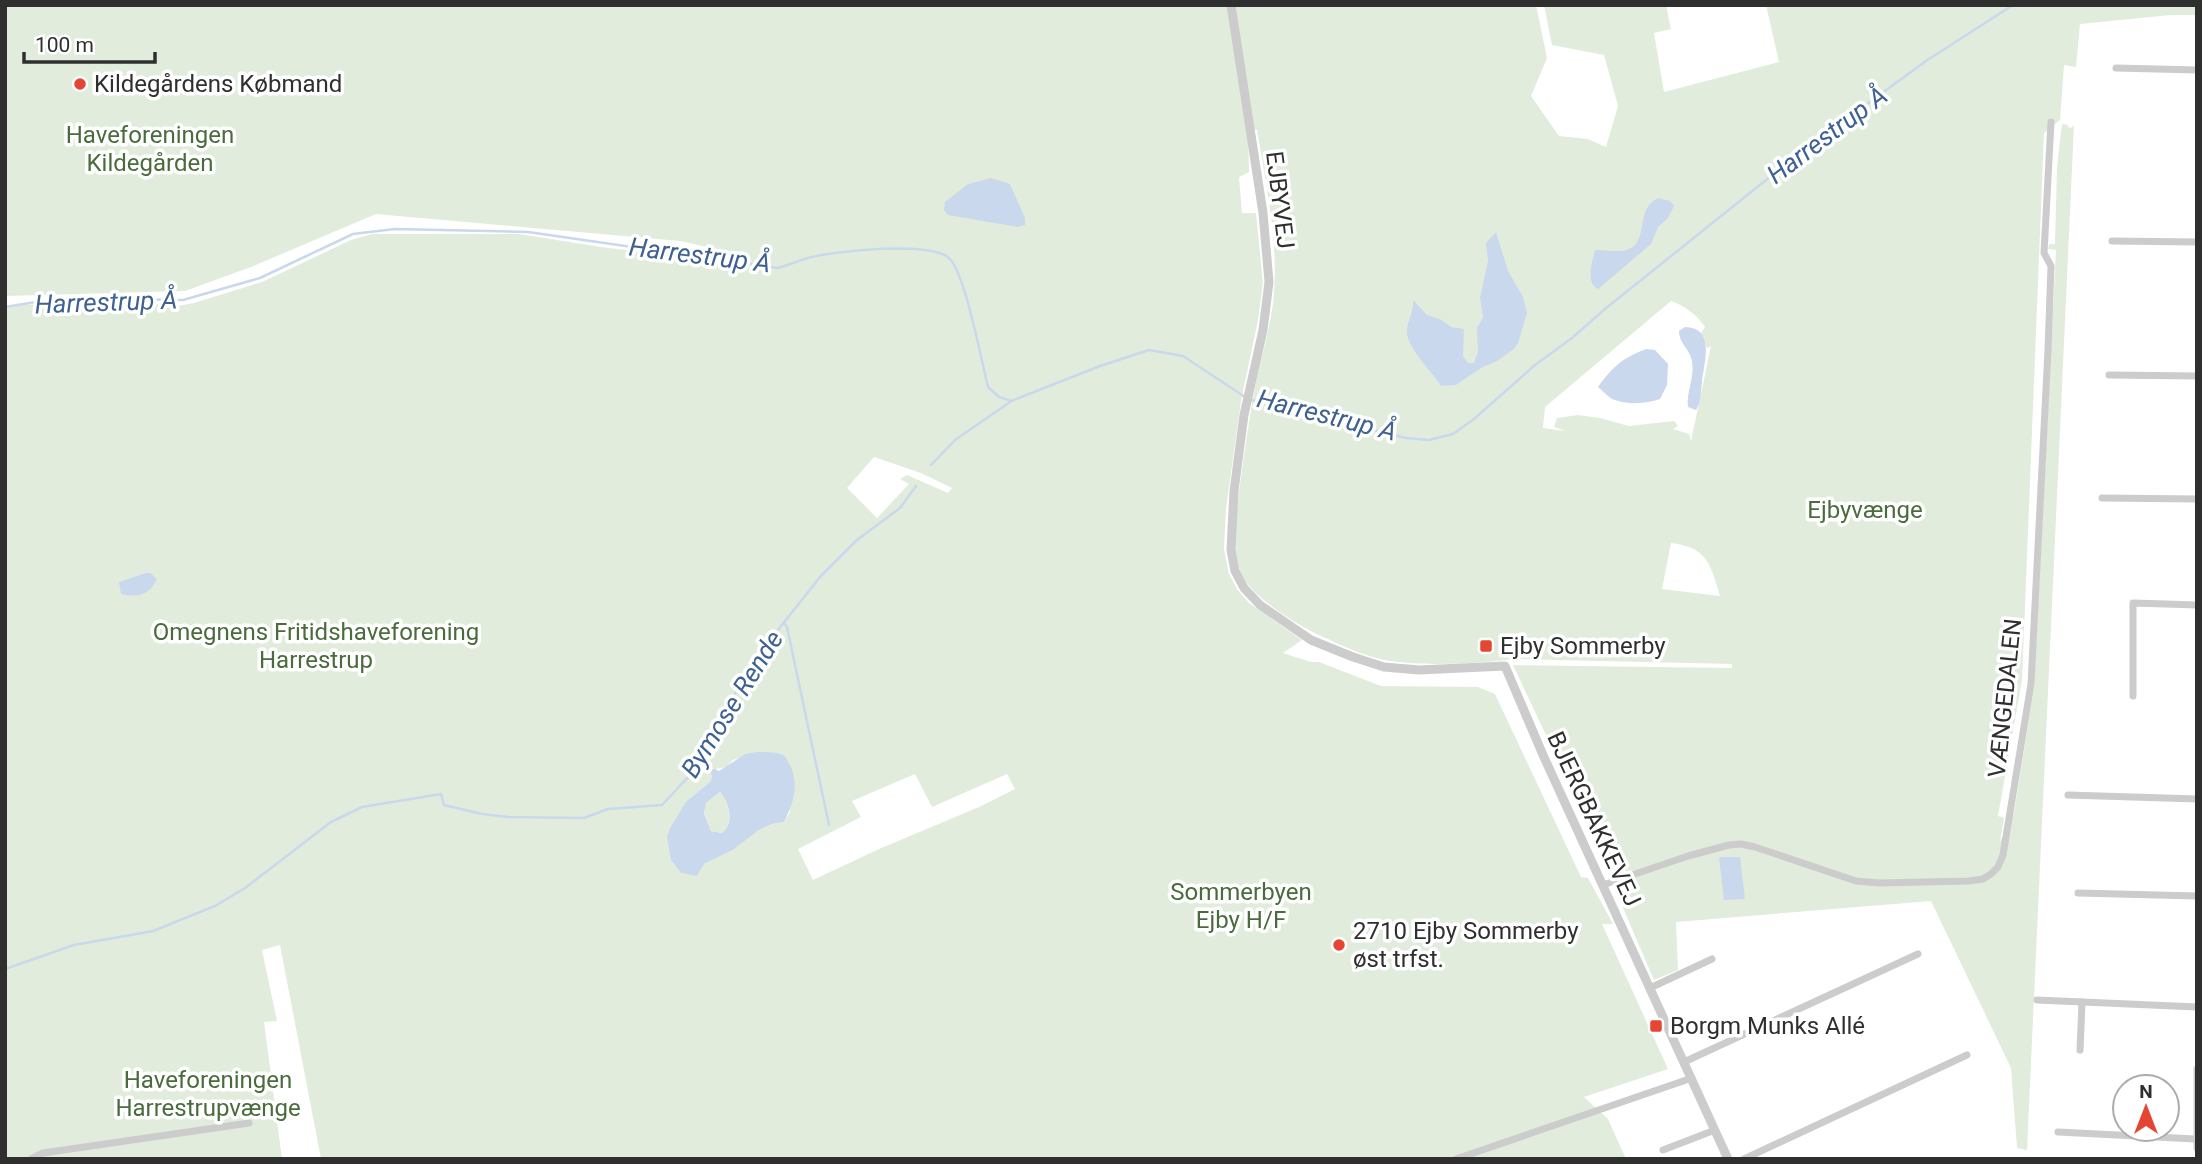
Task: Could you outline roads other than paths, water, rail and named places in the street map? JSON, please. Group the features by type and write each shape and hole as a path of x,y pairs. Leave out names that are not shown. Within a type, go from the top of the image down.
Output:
{"street":[{"name":"EJBYVEJ","path":"1231,5 1268,254 1267,304 1244,415 1231,514 1231,550 1235,571 1244,589 1260,605 1311,639 1353,657 1384,667 1419,670 1505,666"},
{"path":"2116,68 2197,70"},
{"name":"VÆNGEDALEN","path":"1603,885 1729,845 1755,847 1856,881 1879,883 1969,881 1983,879 1998,867 2008,832 2031,684 2051,266 2044,253 2051,122"},
{"path":"2112,241 2197,242"},
{"path":"2109,375 2197,376"},
{"path":"2102,498 2197,499"},
{"path":"2133,696 2133,603 2197,605"},
{"name":"BJERGBAKKEVEJ","path":"1505,666 1728,1159"},
{"path":"2068,795 2197,799"},
{"path":"2078,893 2197,895"},
{"path":"1684,1062 1918,954"},
{"path":"1650,988 1712,959"},
{"path":"2037,1000 2197,1007"},
{"path":"2080,1050 2082,1002"},
{"path":"1744,1159 1967,1055"},
{"path":"2058,1132 2196,1144 2197,1069"},
{"path":"1456,1159 1692,1078"},
{"path":"31,1159 43,1153 249,1123"},
{"path":"1663,1150 1716,1130"}],"water":[{"path":"991,178 1010,184 1025,218 1025,225 1018,227 948,215 944,210 945,202 968,184"},
{"path":"1658,198 1670,201 1674,206 1668,218 1658,227 1651,244 1598,289 1591,277 1595,250 1621,251 1635,245 1647,209"},
{"path":"1496,232 1508,271 1523,297 1527,313 1518,343 1497,361 1456,385 1441,386 1414,350 1407,335 1413,300 1427,315 1440,319 1451,327 1464,329 1463,356 1468,363 1474,363 1478,352 1477,328 1483,317 1480,298 1488,261 1486,243"},
{"path":"1685,327 1695,329 1705,340 1706,357 1696,410 1688,407 1692,362 1679,331"},
{"path":"1646,349 1655,350 1668,364 1667,385 1660,399 1643,403 1624,402 1612,399 1598,387 1619,363"},
{"path":"146,573 157,579 151,589 132,596 121,594 119,582"},
{"path":"771,752 785,756 791,767 795,788 784,822 759,830 733,850 704,864 697,876 681,873 671,860 667,837 670,828 686,802 710,782 710,770 719,771 745,754","holes":["720,792 729,813 728,824 722,833 711,831 704,813 706,803"]},
{"path":"1719,857 1740,857 1745,899 1724,900"}],"waterway":[{"name":"Harrestrup Å","path":"1251,400 1406,438 1429,440 1453,434 1801,152 1926,61 2013,5"},
{"name":"Harrestrup Å","path":"5,307 36,302 183,300 260,278 353,234 395,229 528,232 778,268 808,258 839,253 904,248 940,253 950,259 962,283 988,387 999,397 1011,401 1149,350 1183,356 1245,397"},
{"name":"Bymose Rende","path":"931,465 955,440 1010,402"},
{"name":"Bymose Rende","path":"5,969 74,945 153,931 215,906 245,888 331,822 362,807 441,794 444,805 482,814 584,818 608,809 662,805 691,774 752,663 820,577 857,540 900,508 916,486"},
{"path":"784,623 829,825"}],"place":[{"name":"Kildegårdens Købmand","path":"80,84"},
{"name":"Ejby Sommerby","path":"1486,646"},
{"name":"2710 Ejby Sommerby øst trfst.","path":"1339,945"},
{"name":"Borgm Munks Allé","path":"1656,1026"}],"park label":[{"name":"Haveforeningen Kildegården","path":"150,149"},
{"name":"Ejbyvænge","path":"1865,510"},
{"name":"Omegnens Fritidshaveforening Harrestrup","path":"316,646"},
{"name":"Sommerbyen Ejby H/F","path":"1241,906"},
{"name":"Haveforeningen Harrestrupvænge","path":"208,1094"}]}
